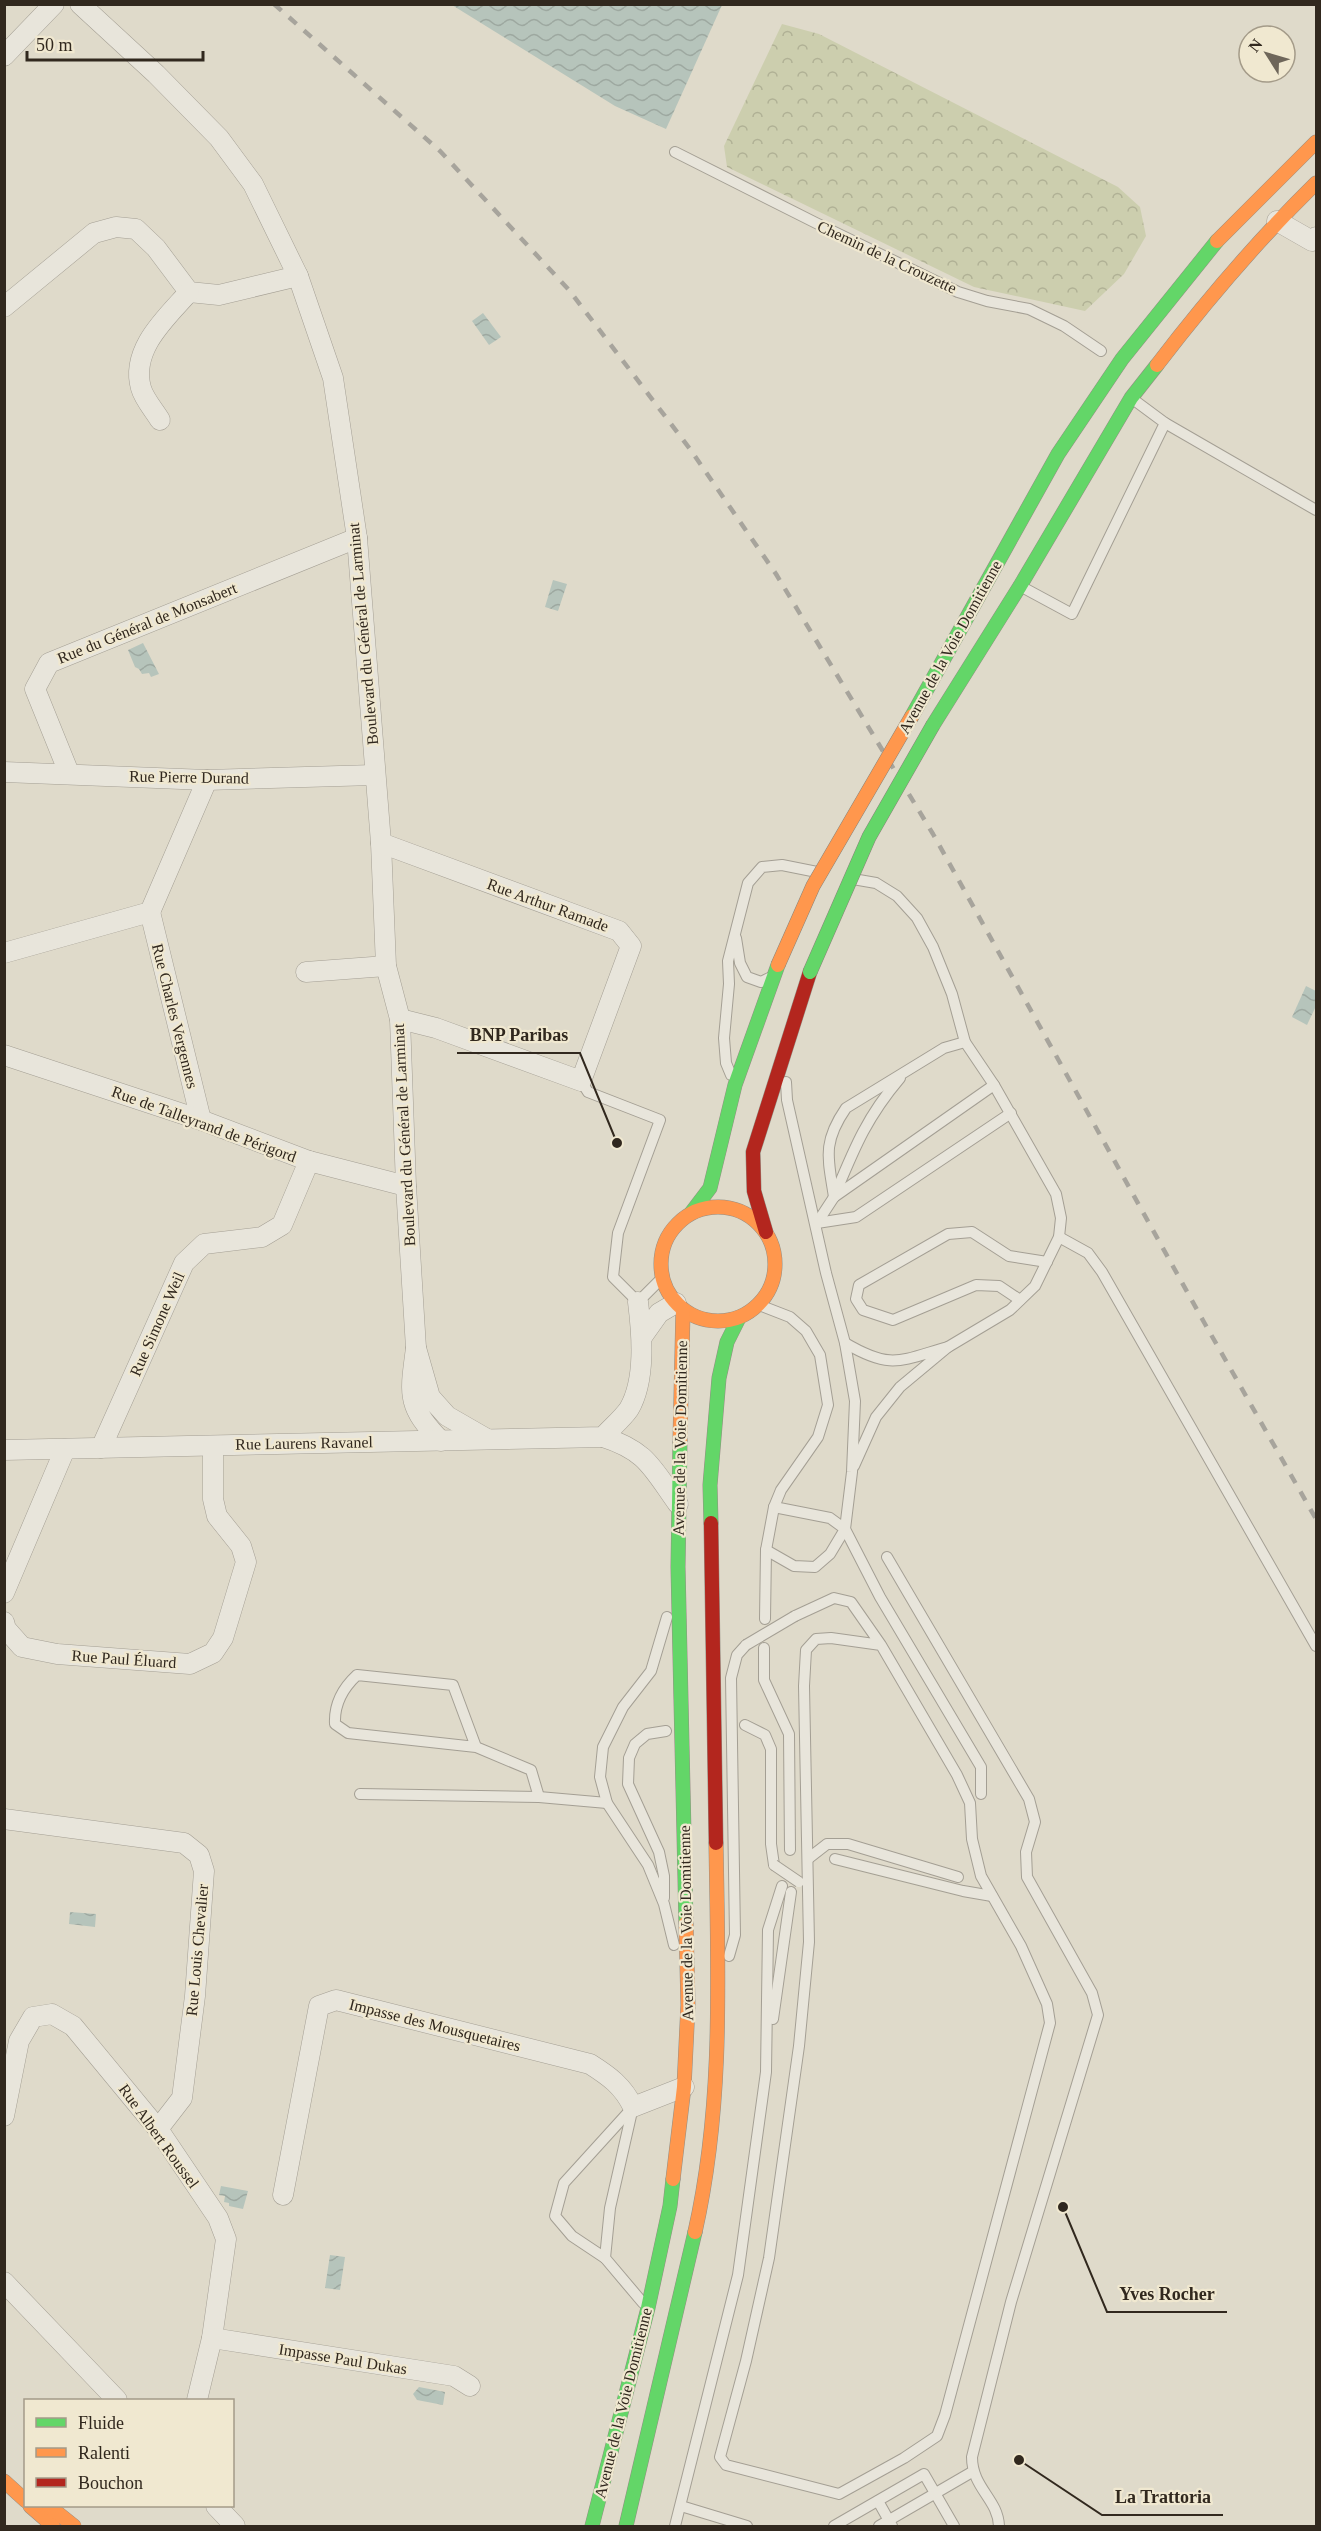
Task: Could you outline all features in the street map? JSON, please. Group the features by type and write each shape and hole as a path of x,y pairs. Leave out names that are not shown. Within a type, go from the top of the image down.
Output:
{"main road":[{"name":"Avenue de la Voie Domitienne","path":"691,1214 710,1188 735,1085 776,970 813,885 912,716 1058,454 1122,359 1226,230 1317,142"},
{"name":"Avenue de la Voie Domitienne","path":"766,1232 753,1191 753,1152 789,1032 810,972 869,837 933,725 1020,586 1131,398 1202,306 1277,221 1317,183"},
{"path":"724,1207 740,1211 766,1232 774,1250 775,1270 770,1288 759,1305 739,1318 725,1322 696,1317 679,1307 662,1278 662,1253 672,1230 691,1214 707,1208 724,1207"},
{"name":"Avenue de la Voie Domitienne","path":"592,2526 648,2308 670,2206 684,2087 688,2006 678,1567 679,1307"},
{"name":"Avenue de la Voie Domitienne","path":"626,2526 698,2217 715,2099 718,2000 710,1485 719,1378 727,1342 739,1318"},
{"path":"4,2468 24,2484"},
{"path":"4,2481 24,2499"},
{"path":"4,2497 32,2526"},
{"path":"32,2507 52,2526"},
{"path":"51,2507 74,2526"}],"street":[{"path":"4,56 54,4"},
{"name":"Boulevard du Général de Larminat","path":"80,4 156,74 219,138 253,184 298,276 333,378 357,538 381,843 386,966 400,1019 406,1186 416,1348 410,1390 415,1408 424,1422 441,1440"},
{"path":"1277,221 1315,241"},
{"path":"4,307 94,233 116,227 136,229 156,248 189,292 219,295 298,276"},
{"path":"160,420 141,390 139,376 147,340 189,292"},
{"name":"Rue du Général de Monsabert","path":"69,773 35,689 49,663 357,538"},
{"name":"Rue Pierre Durand","path":"4,772 207,780 374,774"},
{"path":"4,953 150,912 207,780"},
{"name":"Rue Arthur Ramade","path":"381,843 619,931 631,946 581,1081"},
{"name":"Rue Charles Vergennes","path":"150,912 201,1120"},
{"path":"306,972 386,966"},
{"path":"400,1019 436,1028 581,1081"},
{"name":"Rue de Talleyrand de Périgord","path":"4,1055 201,1120 309,1161 406,1186"},
{"name":"Rue Simone Weil","path":"101,1448 184,1263 204,1244 262,1237 282,1225 309,1161"},
{"path":"603,1437 629,1408 640,1372 642,1338 638,1302"},
{"path":"642,1338 659,1313 679,1307"},
{"name":"Boulevard du Général de Larminat","path":"416,1348 430,1397 447,1416 487,1439"},
{"name":"Rue Laurens Ravanel","path":"4,1450 603,1437 627,1445 646,1459 678,1504"},
{"name":"Rue Paul Éluard","path":"4,1622 6,1629 22,1647 57,1654 190,1664 213,1653 224,1638 246,1562 242,1546 217,1516 213,1499 213,1446"},
{"path":"4,1593 65,1449"},
{"name":"Rue Louis Chevalier","path":"4,1819 184,1843 199,1856 204,1870 200,1928 195,1996 182,2098 158,2129"},
{"name":"Impasse des Mousquetaires","path":"283,2195 319,2006 336,2000 590,2064 610,2076 626,2091 633,2107"},
{"name":"Rue Albert Roussel","path":"4,2116 19,2042 33,2017 52,2014 73,2026 158,2129 218,2218 225,2239 213,2338 197,2399"},
{"path":"633,2107 684,2087"},
{"path":"4,2282 116,2399"},
{"name":"Impasse Paul Dukas","path":"213,2338 454,2376 471,2386"},
{"path":"218,2507 235,2526"}],"lane":[{"name":"Chemin de la Crouzette","path":"675,152 958,292 987,301 1029,309 1064,326 1101,351"},
{"path":"1131,398 1165,423 1317,510"},
{"path":"1020,586 1072,614 1165,423"},
{"path":"735,1085 726,1064 724,1038 729,984 728,961 748,883 762,867 782,865 829,874"},
{"path":"841,877 876,884 897,896 917,918 933,947 952,994 965,1042 1011,1113 1056,1194 1061,1218 1059,1237 1035,1286 1010,1310 948,1347 900,1388 876,1417 852,1472"},
{"path":"735,933 740,963 747,978 761,982 776,970"},
{"path":"766,1550 794,1566 815,1567 830,1554 845,1529 852,1472 855,1401 845,1343 826,1273 817,1223 787,1100 786,1067 789,1032"},
{"path":"834,1197 826,1152 836,1122 846,1108 944,1048 965,1042"},
{"path":"817,1223 834,1197 861,1133 878,1104 906,1071"},
{"path":"581,1081 588,1092 660,1120 618,1233 613,1277 638,1302 662,1278"},
{"path":"834,1197 994,1085"},
{"path":"817,1223 856,1217 1011,1113"},
{"path":"1020,1300 999,1286 976,1285 893,1320 863,1310 856,1299 859,1285 948,1234 972,1232 1010,1256 1047,1262"},
{"path":"1059,1237 1088,1253 1102,1272 1317,1646"},
{"path":"759,1305 790,1317 806,1331 820,1355 828,1405 818,1437 781,1490 774,1507 766,1550 765,1619"},
{"path":"845,1343 870,1357 894,1362 948,1347"},
{"path":"774,1507 830,1518 845,1529 880,1597 981,1767 981,1794"},
{"path":"887,1557 1029,1799 1035,1822 1026,1852 1027,1877 1092,1993 1098,2015 1011,2302 972,2457 972,2472 999,2516 999,2526"},
{"path":"678,1567 662,1638 651,1671 622,1707 603,1747 600,1777 607,1803 648,1865 664,1904 688,2006"},
{"path":"718,2000 735,1935 730,1678 737,1655 746,1645 795,1616 834,1598 851,1602 881,1646 957,1775 970,1803 972,1839 981,1876 1021,1946 1047,2004 1050,2023 945,2415 937,2436 904,2458 839,2494 726,2465 720,2457 746,2361 769,2258 786,2152 804,2005 809,1942 804,1885 808,1858 804,1686 806,1650 816,1639 831,1638 881,1646"},
{"path":"764,1648 764,1680 789,1734 790,1835 794,1846"},
{"path":"476,1747 453,1685 357,1675 347,1684 334,1710 335,1724 348,1733 476,1747 531,1770 538,1797"},
{"path":"745,1725 765,1735 771,1749 771,1844 774,1865 804,1885"},
{"path":"664,1904 664,1876 658,1852 628,1785 629,1758 635,1744 647,1734 666,1731"},
{"path":"360,1794 538,1797 607,1803"},
{"path":"808,1858 827,1844 848,1844 958,1877"},
{"path":"835,1858 963,1891 992,1896"},
{"path":"677,2525 738,2275 766,2073 786,1918 787,1889 768,1930 766,2073"},
{"path":"605,2258 610,2208 633,2107"},
{"path":"633,2107 564,2183 555,2216 572,2236 605,2258 648,2308"},
{"path":"878,2501 887,2525 972,2472"},
{"path":"834,2526 924,2474 954,2526"},
{"path":"681,2505 747,2526"}],"green space":[{"path":"782,24 819,34 1118,187 1140,207 1146,236 1124,274 1085,311 974,287 727,167 724,146"}],"water":[{"path":"452,5 722,5 666,129 615,106"},
{"path":"483,313 501,337 489,345 472,321"},
{"path":"553,580 567,584 558,611 545,607"},
{"path":"143,643 159,674 151,677 149,673 142,674 135,667 128,650"},
{"path":"1306,986 1316,991 1316,1006 1307,1025 1292,1017"},
{"path":"70,1912 96,1914 95,1927 69,1924"},
{"path":"221,2186 248,2191 243,2209 229,2206 229,2203 224,2202 225,2196 219,2195"},
{"path":"330,2255 345,2257 340,2290 325,2288"},
{"path":"419,2387 445,2392 443,2405 417,2400 413,2394"}],"railway":[{"path":"274,4 440,151 569,290 690,449 776,574 933,834 1316,1519"}],"traffic: fast":[{"path":"912,716 1058,454 1122,359 1217,241"},
{"path":"933,725 1020,586 1131,398 1157,365"},
{"path":"810,972 869,837 933,725"},
{"path":"691,1213 710,1188 735,1085 778,965"},
{"path":"711,1523 710,1485 719,1378 727,1342 739,1318"},
{"path":"680,1441 678,1567 686,1923"},
{"path":"592,2526 648,2308 670,2206 673,2179"},
{"path":"626,2526 695,2232"}],"traffic: slow":[{"path":"1217,241 1316,142"},
{"path":"1157,365 1233,271 1316,183"},
{"path":"778,965 813,886 912,716"},
{"path":"718,1207 740,1211 758,1224 771,1242 775,1264 771,1286 758,1304 740,1317 718,1321 696,1317 678,1304 665,1286 661,1264 665,1242 678,1224 696,1211 718,1207"},
{"path":"680,1441 683,1310"},
{"path":"695,2232 711,2136 715,2087 718,1989 716,1843"},
{"path":"673,2179 684,2087 688,2005 686,1923"},
{"path":"4,2481 24,2499"},
{"path":"31,2507 53,2526"},
{"path":"50,2507 74,2526"}],"traffic: jam":[{"path":"766,1232 754,1191 753,1152 810,972"},
{"path":"711,1523 716,1843"}],"place":[{"name":"BNP Paribas","path":"617,1143"},
{"name":"Yves Rocher","path":"1063,2207"},
{"name":"La Trattoria","path":"1019,2460"}]}
